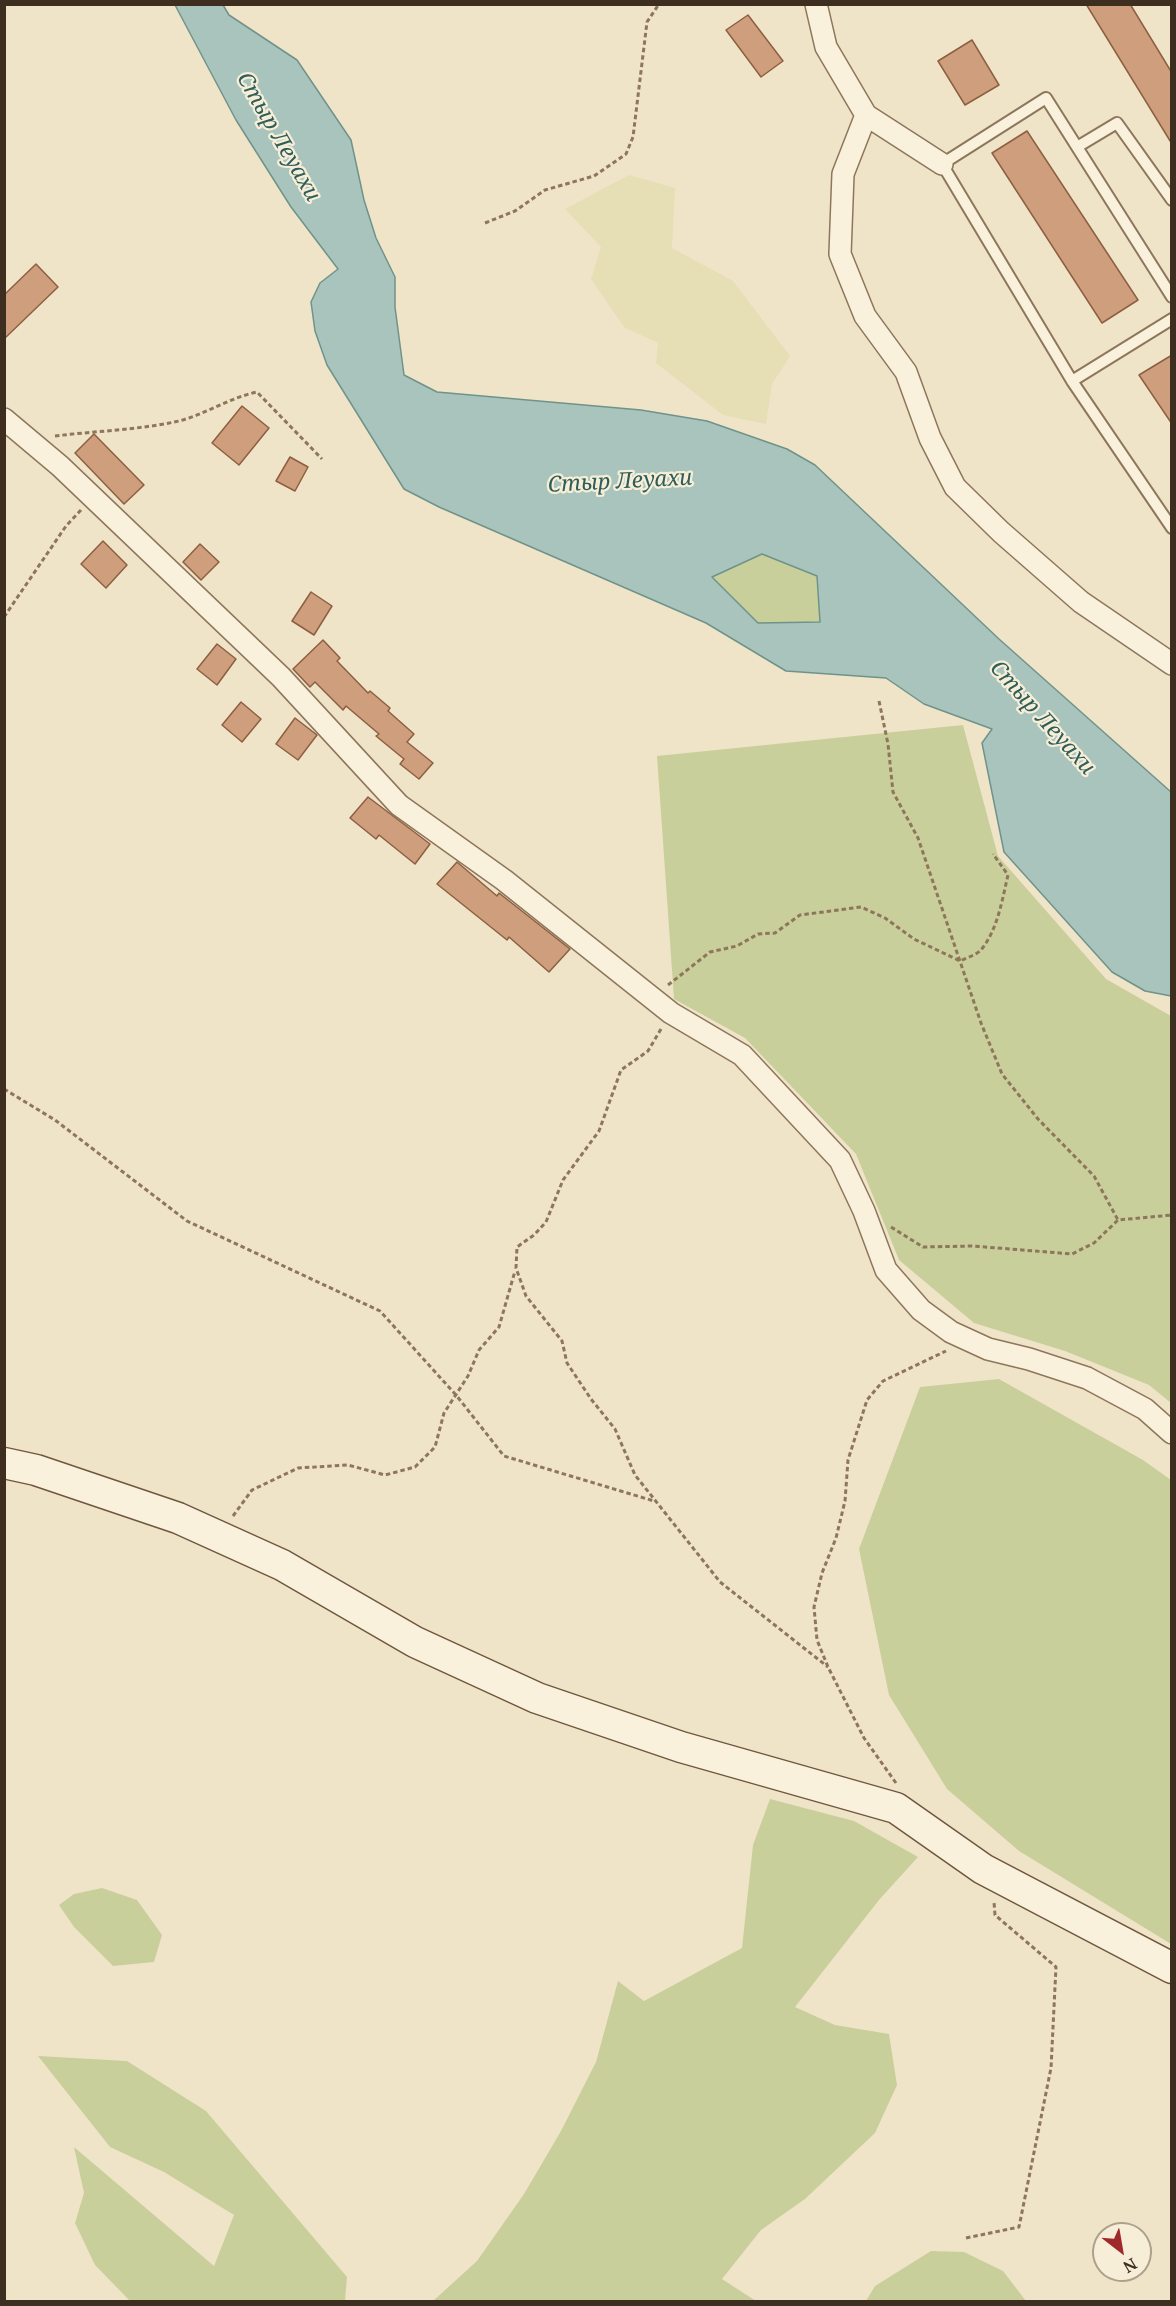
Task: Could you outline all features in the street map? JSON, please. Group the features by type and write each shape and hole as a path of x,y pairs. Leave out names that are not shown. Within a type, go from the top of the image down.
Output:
{"main road":[{"path":"4,1463 47,1473 177,1518 209,1532 282,1565 415,1642 537,1698 681,1748 896,1808 991,1873 1172,1968"}],"street":[{"path":"816,4 826,47 866,115 942,164"},
{"path":"866,115 843,174 840,254 865,316 906,372 930,438 956,487 1000,532 1081,602 1172,664"},
{"path":"4,419 93,498 281,677 399,805 504,880 671,1013 742,1055 840,1161 864,1210 886,1270 921,1310 951,1332 975,1343 1087,1378 1145,1409 1172,1433"}],"lane":[{"path":"1172,297 1046,98 942,164 1072,381 1172,528"},
{"path":"1077,147 1117,123 1172,200"},
{"path":"1072,381 1172,319"}],"path":[{"path":"485,223 515,211 545,190 594,176 626,154 633,137 647,22 659,4"},
{"path":"29,440 177,421 257,392 322,459"},
{"path":"4,617 66,526 93,498"},
{"path":"879,701 888,744 893,792 918,838 1002,1074 1038,1119 1094,1176 1118,1220"},
{"path":"960,961 979,952 992,930 1001,906 1008,875 993,854"},
{"path":"652,998 710,952 737,946 758,934 775,933 800,915 852,908 861,907 885,918 914,939 960,961"},
{"path":"209,1532 237,1514 252,1490 298,1468 348,1465 385,1475 415,1467 435,1447 444,1413 468,1376 479,1350 500,1327 516,1268 517,1247 534,1235 546,1222 563,1180 599,1131 621,1070 648,1052 671,1013"},
{"path":"4,1089 55,1120 188,1221 380,1311 456,1395 504,1456 656,1502"},
{"path":"864,1210 923,1247 973,1246 1072,1254 1094,1243 1118,1220 1172,1215"},
{"path":"516,1268 526,1296 562,1341 567,1363 615,1429 634,1475 720,1582 828,1667"},
{"path":"898,1786 864,1738 828,1667 818,1640 814,1607 836,1538 845,1502 848,1460 867,1400 883,1382 903,1370 937,1354 975,1343"},
{"path":"966,2238 1019,2227 1051,2068 1056,1967 995,1915 991,1873"}],"shaded area":[{"path":"629,175 675,188 672,248 733,281 790,356 772,384 766,424 723,415 656,363 658,343 624,327 591,279 601,247 565,209"}],"green space":[{"path":"762,554 817,576 820,622 758,623 712,576"},
{"path":"963,725 998,856 1106,979 1171,1016 1171,1403 1149,1385 1065,1351 974,1323 899,1260 856,1154 745,1038 674,999 657,756"},
{"path":"999,1379 1143,1460 1171,1480 1171,1944 1019,1851 947,1789 889,1695 859,1549 920,1387"},
{"path":"770,1799 854,1821 918,1857 879,1900 795,2007 835,2025 889,2034 897,2085 875,2133 805,2199 761,2230 722,2279 756,2301 433,2301 477,2261 524,2194 561,2131 596,2062 618,1981 644,2001 742,1948 753,1845"},
{"path":"102,1888 137,1900 162,1935 154,1962 113,1966 74,1927 59,1905 74,1894"},
{"path":"38,2056 127,2061 206,2111 347,2277 345,2301 130,2301 95,2265 75,2223 84,2193 74,2147 214,2266 234,2215 164,2172 110,2147"},
{"path":"931,2251 964,2252 1003,2271 1026,2301 866,2301 875,2286"}],"water":[{"name":"Стыр Леуахи","path":"175,5 223,5 229,15 297,60 351,140 364,200 376,238 395,277 395,307 404,375 437,392 641,410 707,421 787,449 815,465 999,639 1171,792 1171,996 1145,991 1112,972 1004,852 982,743 992,729 924,704 886,678 786,671 706,623 439,507 404,489 327,365 315,331 311,302 320,283 338,269 291,207 236,120","holes":["762,554 817,576 820,622 758,623 712,577"]}],"building":[{"path":"1086,4 1130,4 1172,73 1172,144"},
{"path":"748,15 783,61 761,77 726,30"},
{"path":"972,40 999,85 965,105 938,61"},
{"path":"1027,131 1138,300 1102,323 992,153"},
{"path":"36,264 58,287 4,339 4,295"},
{"path":"1172,355 1172,424 1139,375"},
{"path":"242,406 269,428 239,465 212,443"},
{"path":"94,434 144,485 124,504 75,453"},
{"path":"290,457 308,467 295,491 276,481"},
{"path":"103,541 127,565 106,588 81,564"},
{"path":"200,544 219,562 201,580 183,562"},
{"path":"311,592 332,606 314,635 292,621"},
{"path":"323,640 340,658 337,661 368,693 370,691 390,708 388,711 414,734 407,742 433,763 419,779 400,764 404,759 376,736 379,734 346,706 343,710 315,682 310,687 293,669"},
{"path":"217,644 236,659 217,685 197,669"},
{"path":"241,702 261,719 242,742 222,725"},
{"path":"295,718 317,735 298,760 276,744"},
{"path":"368,797 430,844 415,864 379,835 376,839 350,818"},
{"path":"457,862 497,896 499,893 570,949 549,972 509,937 507,940 437,884"}]}
